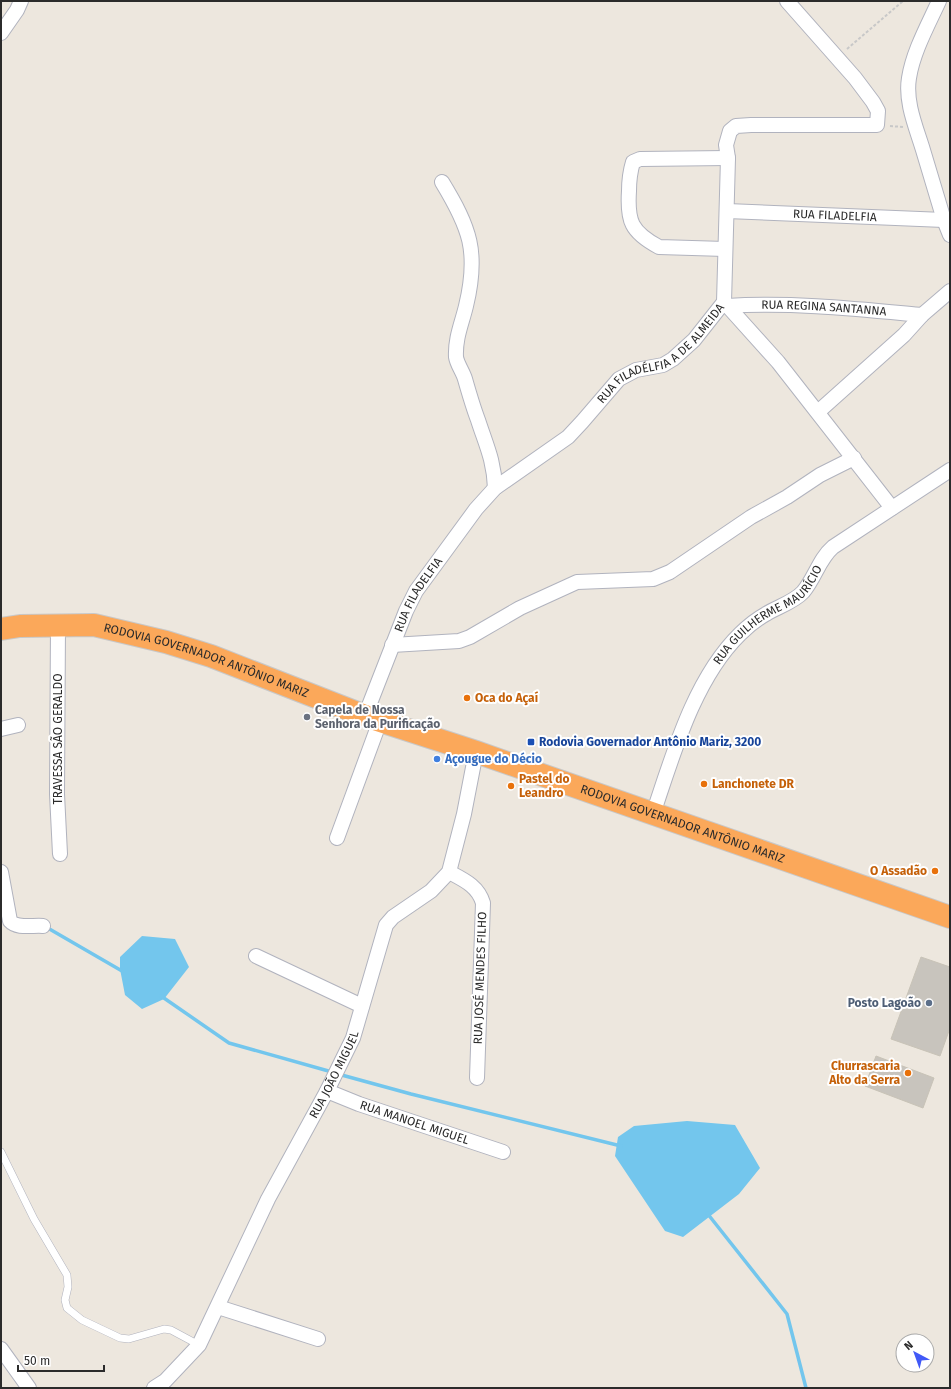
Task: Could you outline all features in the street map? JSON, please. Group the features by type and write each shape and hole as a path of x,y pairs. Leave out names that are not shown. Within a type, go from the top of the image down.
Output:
{"highway":[{"name":"RODOVIA GOVERNADOR ANTÔNIO MARIZ","path":"1,629 20,626 94,625 211,656 373,719 476,752 950,917"}],"street":[{"path":"1,33 17,10 21,1"},
{"path":"787,1 873,102 878,111 876,125"},
{"path":"938,1 917,50 909,76 908,99 944,220 950,235"},
{"name":"RUA FILADÉLFIA A DE ALMEIDA","path":"495,488 568,436 582,422 609,389 625,375 636,370 663,365 673,359 694,340 725,304 728,158 727,137 730,131 736,126 876,125"},
{"path":"725,249 659,247 650,242 635,230 632,224 628,212 628,195 630,171 633,162 640,159 728,158"},
{"path":"442,182 459,212 471,246 473,264 471,286 457,334 456,358 462,371 495,469 495,488"},
{"name":"RUA FILADELFIA","path":"727,212 944,220"},
{"path":"819,411 904,335 922,315 950,291"},
{"path":"725,304 778,362 819,411 892,508"},
{"name":"RUA REGINA SANTANNA","path":"725,304 833,307 922,315"},
{"path":"392,645 459,641 486,628 520,608 577,582 653,579 670,572 751,517 787,497 820,475 854,458"},
{"name":"RUA GUILHERME MAURÍCIO","path":"653,814 683,729 709,674 728,646 764,615 796,598 803,592 825,554 833,547 950,470"},
{"name":"RUA FILADELFIA","path":"337,838 373,719 392,645 406,611 416,591 454,538 495,488"},
{"name":"TRAVESSA SÃO GERALDO","path":"58,625 57,794 60,854"},
{"path":"1,729 18,725"},
{"name":"RUA JOÃO MIGUEL","path":"154,1388 165,1380 199,1345 268,1199 327,1091 353,1038 386,925 393,917 431,891 449,872 464,814 476,752"},
{"path":"1,872 8,916 13,924 43,926"},
{"name":"RUA JOSÉ MENDES FILHO","path":"449,872 476,889 480,894 483,903 477,1078"},
{"path":"256,956 362,1006"},
{"name":"RUA MANOEL MIGUEL","path":"327,1091 359,1104 503,1152"},
{"path":"218,1306 318,1339"},
{"path":"1,1349 29,1388"}],"lane":[{"path":"1,1152 34,1219 67,1275 68,1287 65,1300 67,1308 82,1320 120,1338 129,1339 164,1330 171,1330 199,1345"}],"path":[{"path":"837,58 903,1"},
{"path":"876,125 916,128"}],"water":[{"path":"142,936 175,939 189,967 164,999 142,1009 125,995 120,969 120,957"},
{"path":"687,1121 735,1125 760,1168 739,1194 683,1237 665,1231 615,1156 618,1137 634,1126"}],"building":[{"path":"921,957 950,967 950,1028 940,1056 891,1039"},
{"path":"876,1056 934,1078 923,1108 865,1086"}],"waterway":[{"path":"46,927 122,971"},
{"path":"161,996 229,1043 332,1072"},
{"path":"338,1074 411,1094 621,1146"},
{"path":"707,1213 787,1314 806,1388"}],"place":[{"name":"Oca do Açaí","path":"467,698"},
{"name":"Capela de Nossa Senhora da Purificação","path":"307,717"},
{"name":"Rodovia Governador Antônio Mariz, 3200","path":"531,742"},
{"name":"Açougue do Décio","path":"437,759"},
{"name":"Lanchonete DR","path":"704,784"},
{"name":"Pastel do Leandro","path":"511,786"},
{"name":"O Assadão","path":"935,871"},
{"name":"Posto Lagoão","path":"929,1003"},
{"name":"Churrascaria Alto da Serra","path":"908,1073"}]}
